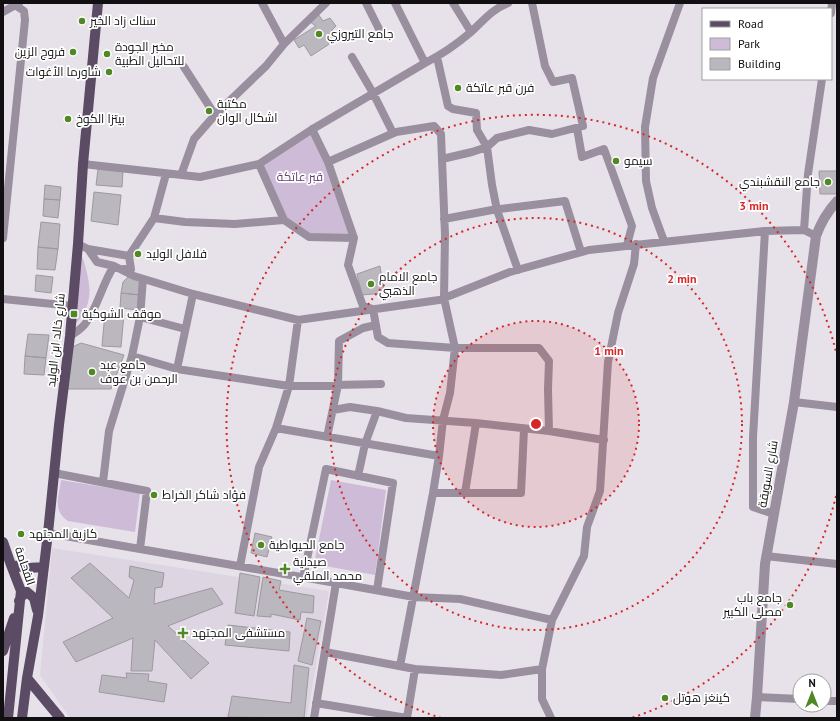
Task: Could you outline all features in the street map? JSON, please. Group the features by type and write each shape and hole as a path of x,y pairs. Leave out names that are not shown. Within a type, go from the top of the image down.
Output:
{"main road":[{"name":"شارع خالد ابن الوليد","path":"22,718 27,678 38,616 70,336 83,164 98,3"},
{"name":"الفحامة","path":"3,542 11,566 22,591 8,718"},
{"path":"11,566 28,568 44,567"},
{"path":"3,651 21,597 27,592 34,598 38,616"},
{"path":"27,678 60,718"}],"street":[{"path":"262,3 284,44"},
{"path":"181,175 194,139 215,115 266,66 284,44 326,3"},
{"path":"366,3 381,33"},
{"path":"395,3 425,63"},
{"path":"453,3 471,32"},
{"path":"83,164 200,177 259,164 312,129 425,63 437,58 471,32 496,5 508,3"},
{"path":"442,159 487,147 497,138 529,130 552,134 584,126 572,78 553,82 545,66 532,3"},
{"path":"664,241 652,208 646,181 645,127 653,78 680,3"},
{"path":"3,12 17,4 24,11 25,20 7,155 3,232"},
{"path":"352,58 373,93 393,133"},
{"path":"437,58 448,106 453,109 476,113 477,130 487,147 497,210 518,270"},
{"path":"184,67 215,115"},
{"path":"804,230 808,174 822,80"},
{"path":"328,162 393,133 434,126 441,134 444,219 444,298 455,348 450,393 443,420 433,492 400,666"},
{"path":"551,718 542,699 542,669 552,620 584,556 587,527 600,490 608,362 618,312 634,264 632,226 604,149 582,156 577,128"},
{"path":"312,129 328,162 354,238 348,265 363,306 373,309"},
{"path":"259,164 284,220 309,237 354,238"},
{"path":"88,249 97,262 131,269 129,256 154,218 166,174"},
{"path":"444,219 492,210 565,201 581,252"},
{"name":"شارع السويقة","path":"755,718 758,697 766,556 794,402 816,236 828,211 837,201"},
{"path":"154,218 185,222 235,224 284,220"},
{"path":"118,267 134,276 193,294 298,320 439,300 518,270 581,252 664,241 764,231 804,230 816,236"},
{"path":"764,231 753,437 753,507 774,514"},
{"path":"78,244 88,249 129,256"},
{"path":"70,336 84,325 96,303 105,280 118,267"},
{"path":"103,482 109,431 132,356 140,317 143,279"},
{"path":"177,369 193,294"},
{"path":"3,299 73,306"},
{"path":"373,309 378,337 388,343 455,348 539,348 549,361 549,431"},
{"path":"140,317 185,329"},
{"path":"240,566 259,467 276,428 289,386 298,320"},
{"path":"327,437 338,385 339,341 363,328 376,325"},
{"path":"132,356 177,369 289,386 381,384"},
{"path":"794,402 837,407"},
{"path":"333,410 350,407 377,411 406,418 476,423 549,431 604,440"},
{"path":"358,476 365,444 377,411"},
{"path":"465,493 476,423"},
{"path":"276,428 439,456"},
{"path":"433,492 521,493 524,429"},
{"path":"304,578 326,469 393,483 377,590"},
{"path":"54,473 147,490 140,549"},
{"path":"48,533 414,597 460,599 552,620"},
{"path":"766,556 837,564"},
{"path":"314,718 336,583"},
{"path":"325,652 400,666 501,675 542,669"},
{"path":"316,703 407,718 416,668"},
{"path":"758,697 792,699"}],"shaded area":[{"name":"مستشفى المجتهد","path":"52,548 329,591 307,718 70,718 40,675"}],"green space":[{"name":"قبر عاتكة","path":"311,130 328,162 352,238 309,237 284,220 260,163"},
{"path":"77,249 85,263 89,294 86,309 71,329"},
{"path":"61,480 140,493 135,532 68,521 63,517 58,508"},
{"path":"331,480 386,490 375,575 314,564"}],"building":[{"name":"جامع التيروزي","path":"318,14 323,21 330,18 336,26 332,30 337,39 311,56 304,45 299,48 294,40 316,26 310,22"},
{"path":"98,169 123,171 122,187 96,185"},
{"name":"جامع النقشبندي","path":"819,171 837,171 837,194 820,194"},
{"path":"45,185 61,187 60,200 44,199"},
{"path":"94,192 121,195 118,225 91,221"},
{"path":"44,199 60,200 58,218 43,216"},
{"path":"41,222 60,224 58,249 38,247"},
{"path":"38,247 58,249 55,270 37,269"},
{"name":"جامع الامام الذهبي","path":"380,266 384,293 362,295 357,274"},
{"path":"36,275 53,277 51,293 35,291"},
{"path":"128,277 141,280 140,295 121,293 123,282"},
{"path":"121,293 140,295 138,310 120,308"},
{"path":"105,313 124,314 121,347 102,346"},
{"path":"28,334 49,335 46,358 25,356"},
{"name":"جامع عبد الرحمن بن عوف","path":"81,343 124,355 111,389 65,389 70,348"},
{"path":"25,356 46,358 44,375 24,374"},
{"name":"جامع الحيواطية","path":"255,533 272,537 267,557 251,553"},
{"path":"90,563 129,598 134,580 129,577 130,566 164,573 162,587 155,588 154,604 212,588 223,604 168,626 209,663 191,679 155,640 152,671 131,671 133,638 76,662 63,642 113,618 71,578"},
{"path":"240,573 260,577 254,616 235,613"},
{"path":"263,577 281,581 279,590 314,596 313,613 301,612 300,620 271,614 271,617 257,616"},
{"path":"307,618 321,621 312,665 298,661"},
{"path":"228,625 290,632 289,651 225,645"},
{"path":"294,665 309,668 304,718 228,717 232,696 291,703"},
{"path":"126,673 149,674 148,681 167,684 164,702 99,692 102,675 127,678"}],"place":[{"name":"سناك زاد الخير","path":"82,21"},
{"name":"جامع التيروزي","path":"319,34"},
{"name":"فروج الزين","path":"73,52"},
{"name":"مخبر الجودة للتحاليل الطبية","path":"107,54"},
{"name":"شاورما الأغوات","path":"109,72"},
{"name":"فرن قبر عاتكة","path":"458,88"},
{"name":"مكتبة اشكال الوان","path":"209,111"},
{"name":"بيتزا الكوخ","path":"68,119"},
{"name":"سيمو","path":"616,161"},
{"name":"جامع النقشبندي","path":"828,182"},
{"name":"فلافل الوليد","path":"138,254"},
{"name":"جامع الامام الذهبي","path":"371,284"},
{"name":"موقف الشوكية","path":"74,314"},
{"name":"جامع عبد الرحمن بن عوف","path":"92,372"},
{"name":"فؤاد شاكر الخراط","path":"154,495"},
{"name":"كازية المجتهد","path":"21,534"},
{"name":"جامع الحيواطية","path":"261,545"},
{"name":"صيدلية محمد الملقي","path":"285,569"},
{"name":"جامع باب مصلى الكبير","path":"790,605"},
{"name":"مستشفى المجتهد","path":"183,633"},
{"name":"كينغز هوتل","path":"665,698"}]}
